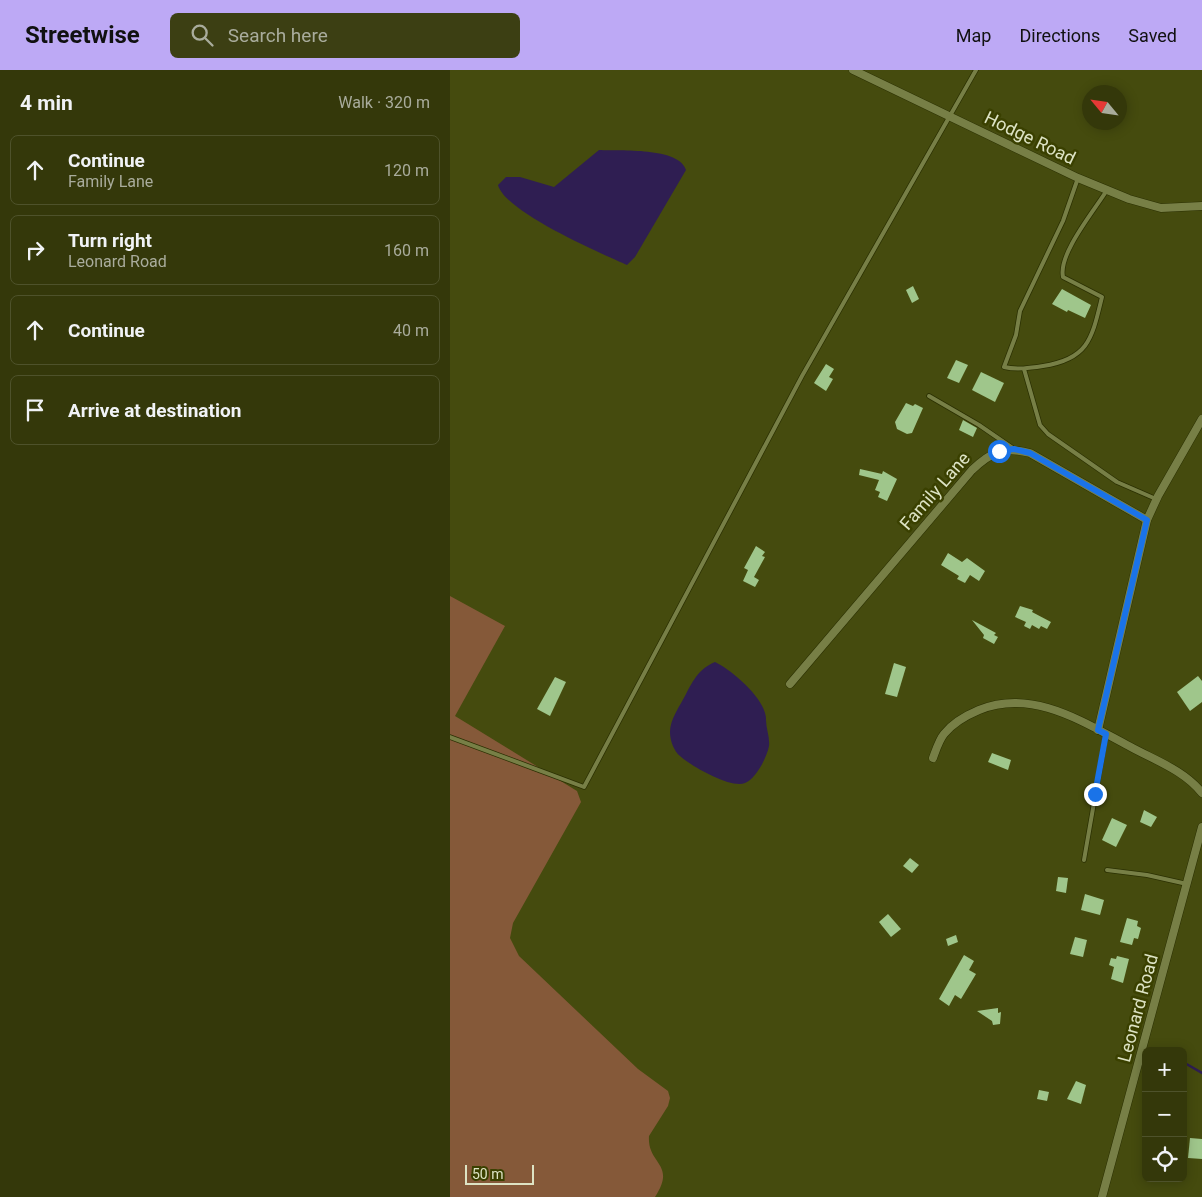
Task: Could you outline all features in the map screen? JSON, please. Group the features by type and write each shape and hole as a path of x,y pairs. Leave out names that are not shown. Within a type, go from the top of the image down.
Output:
{"street":[{"name":"Hodge Road","path":"853,70 1078,178 1107,190 1161,208 1202,206"},
{"path":"1098,730 1147,520 1156,499 1202,419"},
{"path":"1014,449 1030,453 1147,520"},
{"name":"Family Lane","path":"790,684 972,470 985,458 999,451 1014,449"},
{"path":"933,758 945,733 968,714 994,704 1018,702 1047,707 1098,730 1189,778 1202,794"},
{"name":"Leonard Road","path":"1102,1197 1202,827"}],"lane":[{"path":"450,737 584,787 802,376 976,70"},
{"path":"1078,178 1063,221 1020,311 1016,335 1004,367 1024,369 1059,364 1074,358 1086,347 1092,336 1102,297 1063,277 1061,268 1076,238 1107,190"},
{"path":"1024,369 1040,424 1048,434 1117,482 1156,499"},
{"path":"928,396 979,424 1014,449"},
{"path":"1084,860 1106,734"},
{"path":"1107,870 1147,875 1187,884"}],"shaded area":[{"path":"599,150 661,154 672,157 681,163 686,170 635,257 627,265 576,242 535,219 504,196 498,185 506,177 520,177 554,187"},
{"path":"450,596 505,626 455,716 577,791 581,802 513,923 510,938 519,956 638,1069 668,1091 670,1098 668,1106 649,1136 652,1153 660,1165 663,1177 655,1197 450,1197"},
{"path":"715,662 747,686 765,712 769,739 768,751 757,772 745,783 730,783 711,776 678,754 674,749 671,739 670,727 673,717 697,675"}],"building":[{"path":"913,286 919,299 912,303 906,290"},
{"path":"1062,289 1091,305 1085,318 1068,310 1067,312 1052,304"},
{"path":"956,360 968,365 959,383 947,378"},
{"path":"826,364 834,369 829,377 833,379 826,391 814,383"},
{"path":"981,372 1004,383 995,402 972,390"},
{"path":"906,403 913,406 915,404 923,408 912,433 907,434 897,429 895,422"},
{"path":"963,420 977,428 973,437 959,430"},
{"path":"860,469 882,474 883,471 897,479 887,501 878,497 880,492 875,490 879,480 859,475"},
{"path":"756,546 765,552 762,556 765,557 754,577 759,580 755,587 743,581 748,570 744,568"},
{"path":"948,553 962,562 967,558 985,571 979,581 970,575 965,583 957,579 959,576 941,565"},
{"path":"1020,606 1033,610 1032,612 1051,622 1047,629 1041,626 1039,629 1032,625 1030,629 1024,626 1026,622 1015,617"},
{"path":"972,620 996,633 994,635 998,637 994,644 983,638 984,635"},
{"path":"894,663 906,667 897,697 885,694"},
{"path":"1198,676 1202,681 1202,702 1190,711 1177,692"},
{"path":"555,677 566,682 550,716 537,709"},
{"path":"992,753 1011,760 1008,770 988,762"},
{"path":"1144,810 1157,817 1151,827 1140,822"},
{"path":"1112,818 1127,825 1116,847 1102,840"},
{"path":"910,858 919,865 912,873 903,866"},
{"path":"1058,877 1068,878 1066,893 1056,891"},
{"path":"1085,894 1104,900 1100,915 1081,910"},
{"path":"888,914 901,929 891,937 879,922"},
{"path":"1127,918 1138,921 1137,926 1141,928 1138,939 1134,938 1132,945 1120,942"},
{"path":"956,935 958,942 948,946 946,939"},
{"path":"1075,937 1087,940 1083,957 1070,954"},
{"path":"964,955 974,961 969,970 976,974 961,999 955,995 949,1006 939,999"},
{"path":"1117,956 1129,959 1123,983 1111,979 1114,967 1109,965 1111,958 1116,959"},
{"path":"998,1008 998,1013 1001,1012 1000,1024 993,1025 992,1021 977,1011"},
{"path":"1076,1081 1086,1085 1081,1104 1067,1099"},
{"path":"1039,1090 1049,1092 1047,1101 1037,1099"},
{"path":"1190,1138 1202,1139 1202,1159 1188,1158"}],"waterway":[{"path":"1187,1064 1202,1073"}],"route":[{"path":"999,451 1014,449 1030,453 1147,520 1098,730 1106,734 1095,794"}]}
